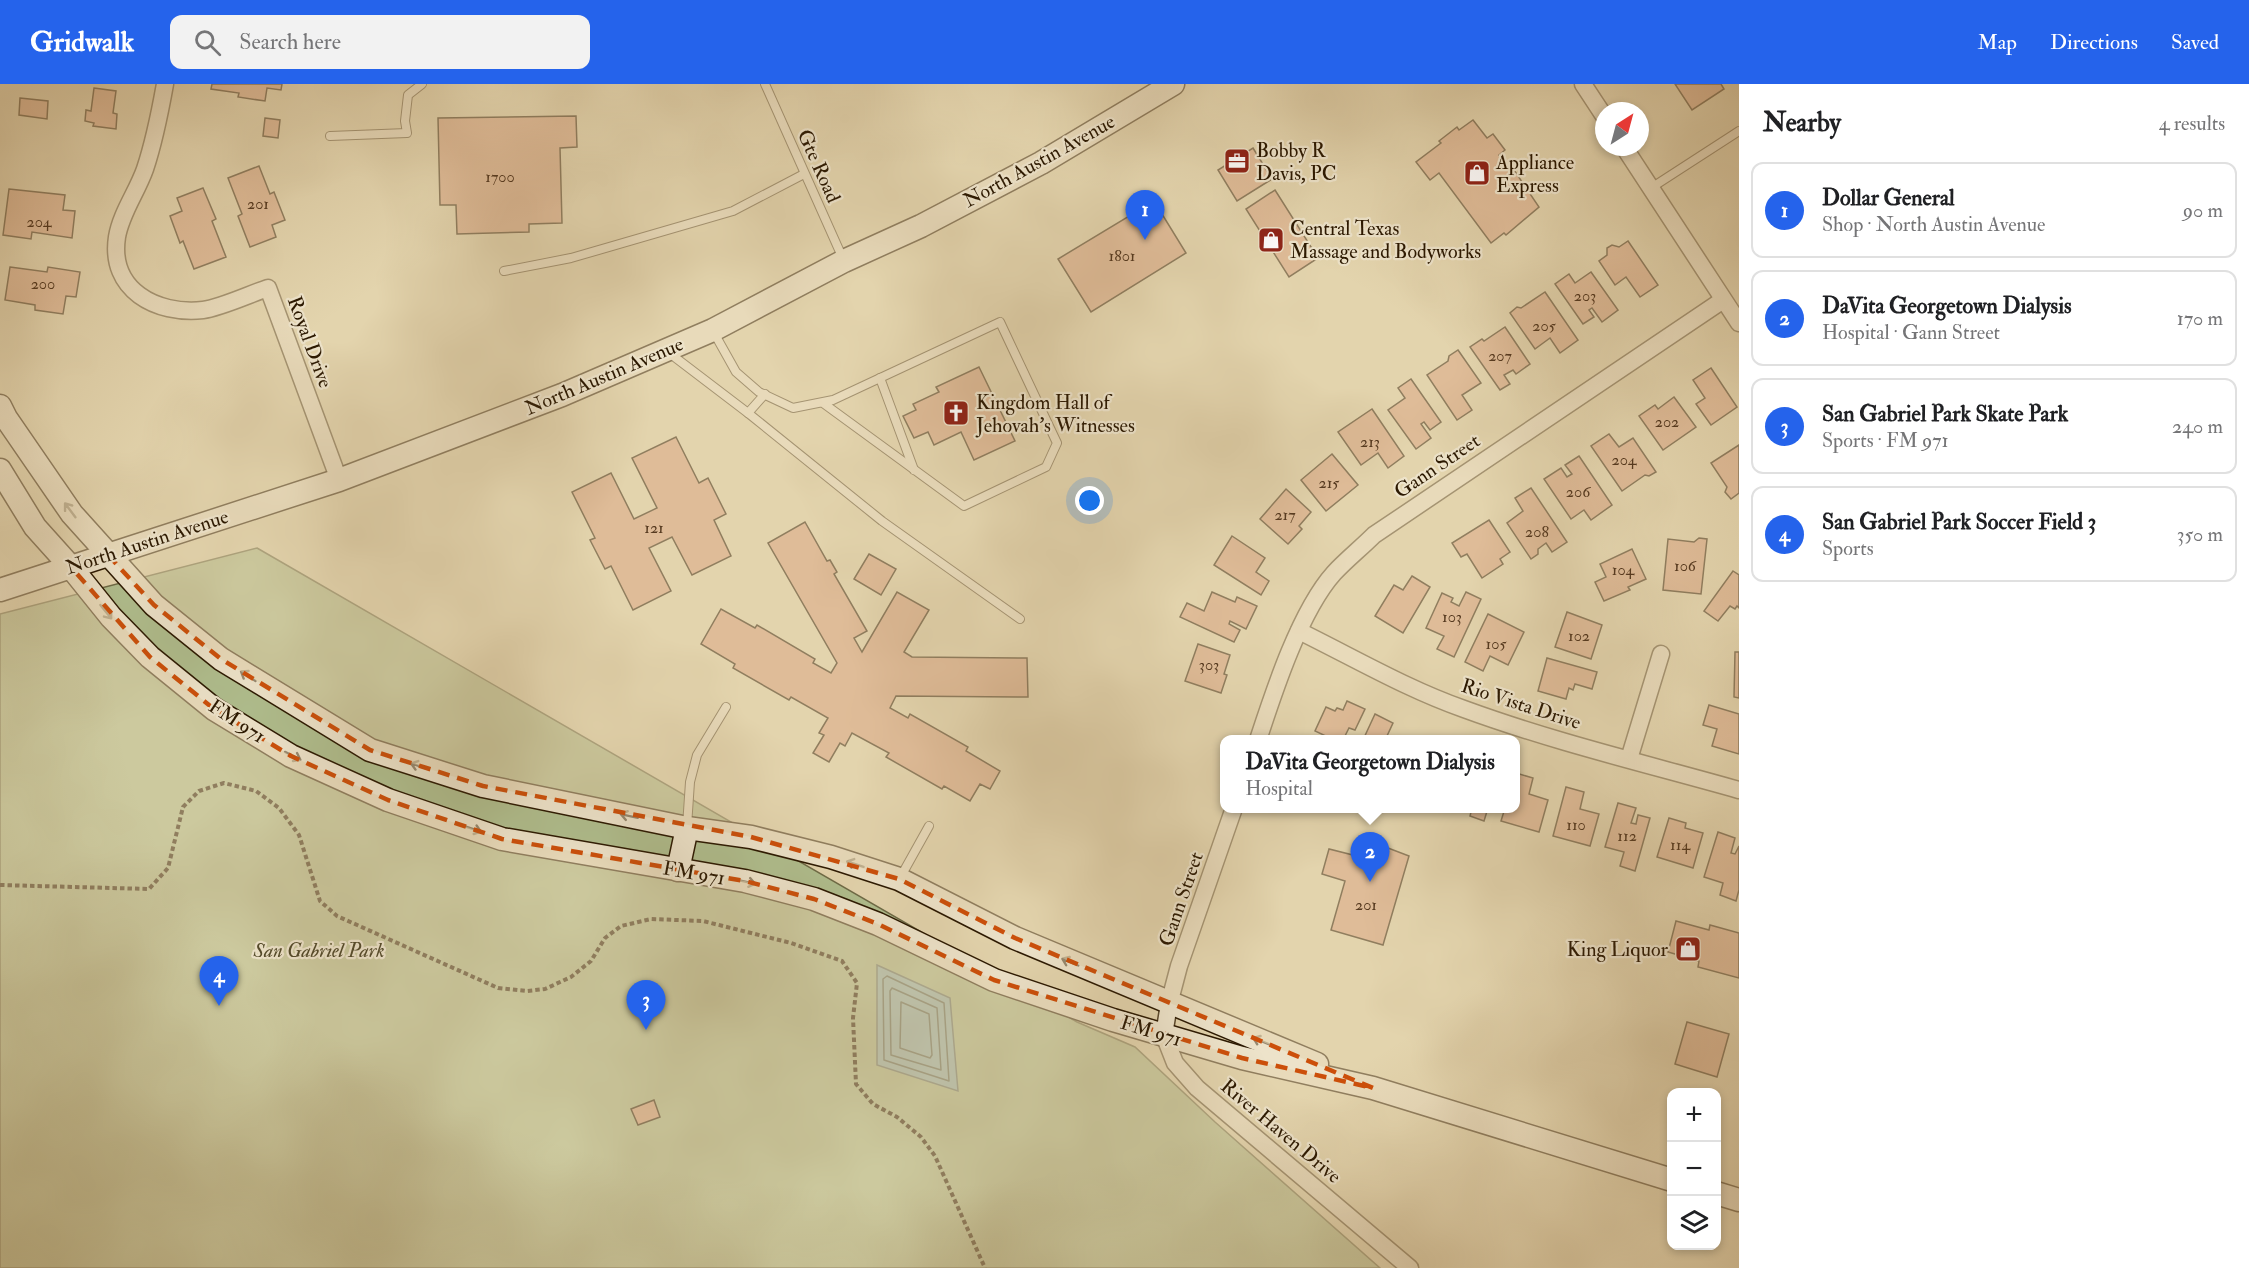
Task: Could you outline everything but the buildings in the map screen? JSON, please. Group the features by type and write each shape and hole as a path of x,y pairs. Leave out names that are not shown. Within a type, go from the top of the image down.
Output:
{"main road":[{"name":"North Austin Avenue","path":"0,590 339,480 529,408 713,330 844,261 921,226 1041,163 1173,84"},
{"name":"FM 971","path":"0,406 72,514 154,605 221,659 369,750 483,786 687,828 763,840 831,857 899,879 1015,938 1373,1088"},
{"name":"FM 971","path":"0,470 35,527 70,566 111,618 150,657 214,709 291,756 388,800 502,839 745,881 814,899 878,924 994,980 1164,1035 1242,1058 1373,1088 1667,1179"},
{"path":"678,870 687,828"},
{"path":"1721,1195 1739,1200"}],"street":[{"name":"Royal Drive","path":"165,84 145,169 117,235 115,257 123,277 139,297 169,309 204,310 268,288 339,480"},
{"path":"1582,84 1595,103"},
{"path":"1630,156 1739,323"},
{"name":"Gann Street","path":"1260,735 1270,702 1314,601 1333,574 1374,535 1723,300"},
{"name":"Rio Vista Drive","path":"1299,632 1407,686 1463,709 1539,734 1739,790"},
{"path":"1629,759 1661,654"},
{"name":"Gann Street","path":"1169,1004 1179,966 1232,813"},
{"path":"1164,1035 1169,1004"},
{"name":"River Haven Drive","path":"1164,1035 1175,1063 1197,1088 1410,1268"}],"lane":[{"path":"330,136 407,133 405,121 408,95 422,84"},
{"name":"Gte Road","path":"765,84 844,261"},
{"path":"1651,188 1739,131"},
{"path":"504,270 571,258 734,210 804,174"},
{"path":"713,330 736,372 765,394 793,408 833,400 1000,322 1057,443 1046,467 964,506 823,403"},
{"path":"665,350 748,413 882,521 1020,619"},
{"path":"880,378 914,470"},
{"path":"748,413 765,394"},
{"path":"687,828 690,782 697,755 726,707"},
{"path":"899,879 929,826"}],"path":[{"path":"0,885 149,889 168,868 183,807 199,791 224,783 256,791 279,808 299,835 320,901 337,916 498,988 527,991 544,989 571,977 591,961 605,938 621,926 651,919 703,921 791,943 842,961 856,983 854,1018 856,1084 873,1104 897,1117 921,1137 935,1156 985,1268"}],"highlighted area":[{"path":"108,555 154,605 221,659 370,750 483,786 751,837 899,879 1015,938 1373,1088 1242,1058 994,980 878,924 814,899 745,881 502,839 388,800 291,756 214,709 150,657 70,566"}],"green space":[{"name":"San Gabriel Park","path":"257,548 1077,1022 1135,1047 1215,1122 1380,1268 0,1268 0,614"}],"water":[{"path":"877,965 950,998 958,1091 877,1065"}],"place":[{"name":"Bobby R Davis, PC","path":"1237,161"},
{"name":"Appliance Express","path":"1477,173"},
{"name":"Dollar General","path":"1145,240"},
{"name":"Central Texas Massage and Bodyworks","path":"1271,240"},
{"name":"Kingdom Hall of Jehovah's Witnesses","path":"956,413"},
{"name":"DaVita Georgetown Dialysis","path":"1370,882"},
{"name":"King Liquor","path":"1688,949"},
{"name":"San Gabriel Park Soccer Field 3","path":"219,1006"},
{"name":"San Gabriel Park Skate Park","path":"646,1030"}]}
